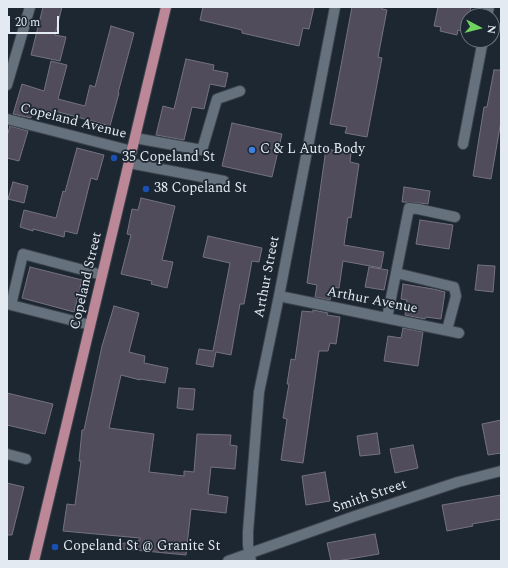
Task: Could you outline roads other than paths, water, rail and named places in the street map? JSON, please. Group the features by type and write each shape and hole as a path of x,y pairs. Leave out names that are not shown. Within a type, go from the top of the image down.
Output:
{"main road":[{"name":"Copeland Street","path":"34,561 166,7"}],"street":[{"path":"7,85 30,7"},
{"name":"Arthur Street","path":"250,557 248,532 257,406 262,372 279,296 335,7"},
{"path":"463,144 481,48"},
{"path":"135,138 202,150 217,99 240,92"},
{"name":"Copeland Avenue","path":"7,119 132,151"},
{"path":"129,163 224,181"},
{"path":"387,318 410,208 455,216"},
{"path":"90,325 9,307 23,254 102,275"},
{"path":"396,273 454,287 456,296 447,330"},
{"name":"Arthur Avenue","path":"279,296 459,333"},
{"path":"7,454 26,459"},
{"name":"Smith Street","path":"228,561 250,557 355,516 458,482 501,471"}],"place":[{"name":"C & L Auto Body","path":"252,150"},
{"name":"35 Copeland St","path":"114,158"},
{"name":"38 Copeland St","path":"146,189"},
{"name":"Copeland St @ Granite St","path":"55,547"}]}
